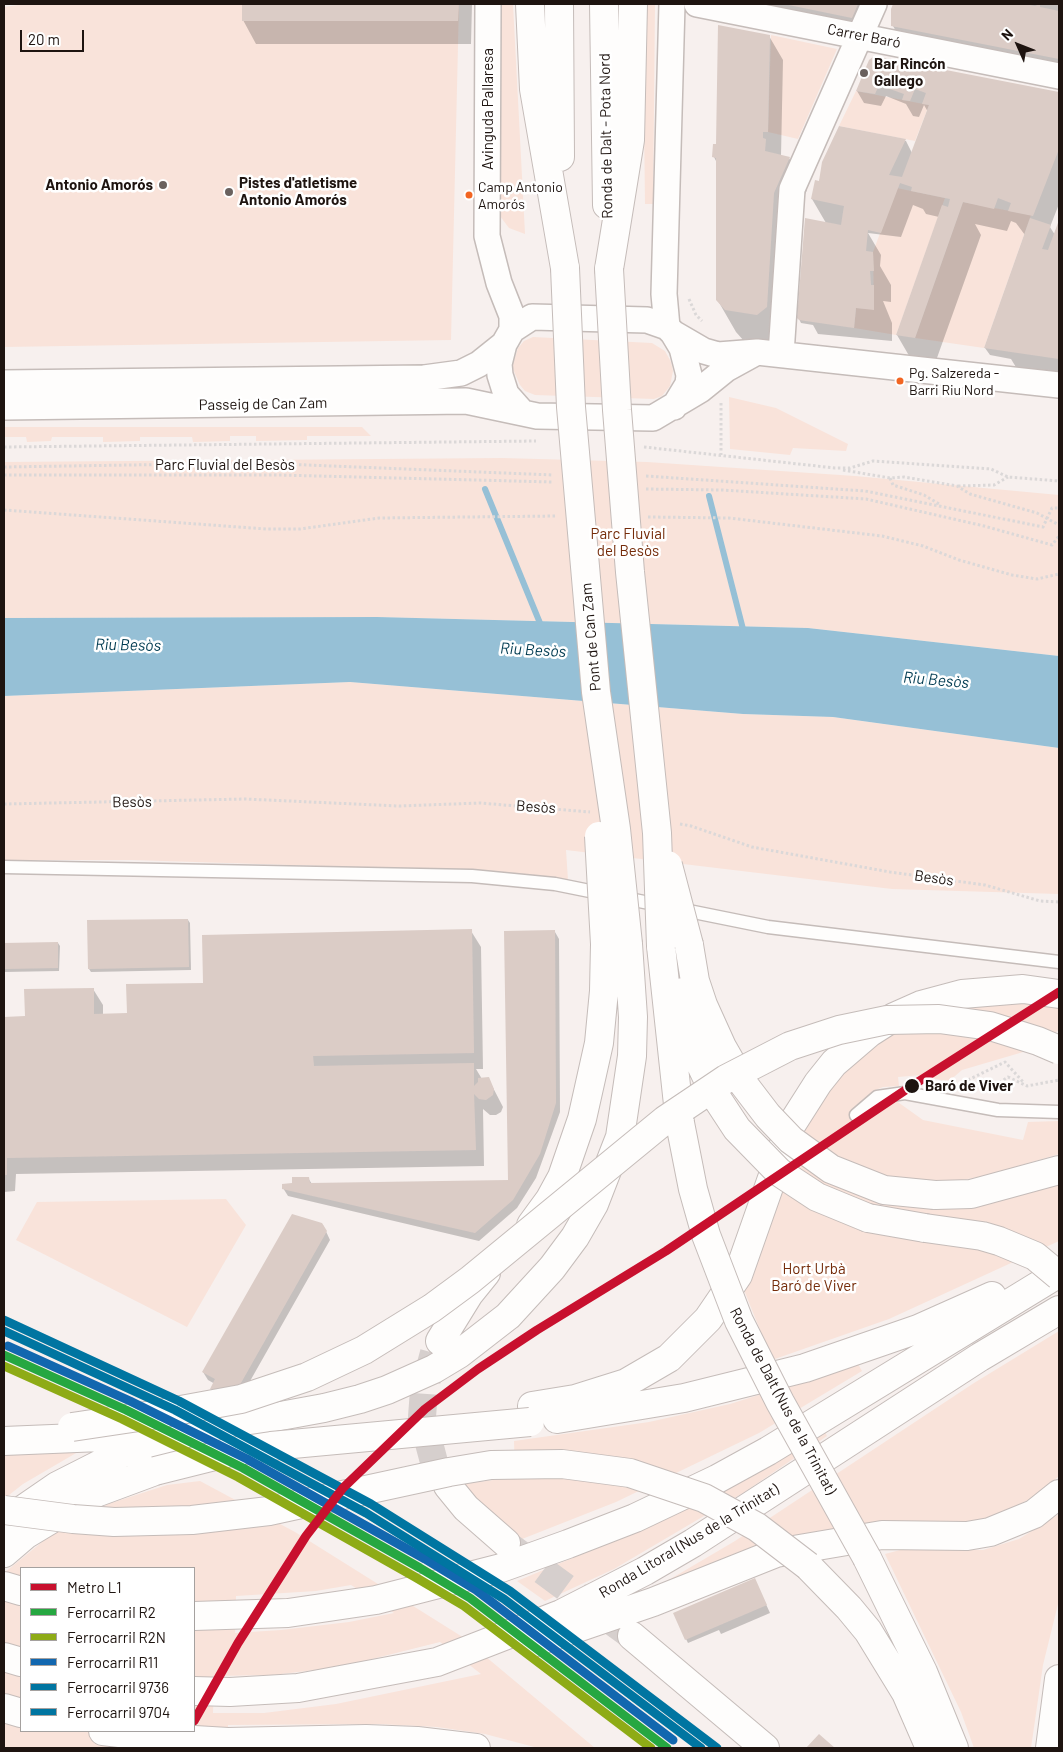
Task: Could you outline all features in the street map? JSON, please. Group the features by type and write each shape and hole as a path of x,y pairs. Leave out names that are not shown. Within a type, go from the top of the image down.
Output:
{"highway":[{"path":"530,4 534,89 564,268"},
{"path":"558,4 564,268"},
{"name":"Ronda de Dalt - Pota Nord","path":"604,4 604,130 609,269"},
{"path":"195,1616 288,1613 376,1600 503,1555 635,1518 717,1479 836,1411 1059,1275 1034,1256 999,1241 982,1236 868,1218 817,1197 779,1172 737,1129 716,1097 702,1070 689,1032 676,945 665,828 630,572 617,410 609,269 630,140 633,4"},
{"name":"Pont de Can Zam","path":"564,268 572,421 596,692 599,836 616,944"},
{"path":"440,1341 468,1294 535,1221 562,1177 582,1119 599,1042 604,991 616,944"},
{"path":"4,1523 57,1486 122,1454 193,1432 360,1400 434,1368 458,1354 500,1322 528,1296 575,1237 594,1204 620,1137 632,1056 633,1017 616,944"},
{"path":"676,945 695,981 703,1005 722,1047 742,1082 768,1116 791,1140 831,1169 884,1190 936,1195 971,1194 1059,1170"},
{"name":"Ronda de Dalt (Nus de la Trinitat)","path":"676,945 680,1123 693,1189 706,1235 739,1321 780,1402 868,1558 923,1672 954,1748"},
{"path":"531,1414 626,1383 668,1358 708,1320 738,1275 790,1127 818,1082 834,1064 869,1033 894,1017 921,1005 962,994 1023,989 1059,994"},
{"path":"4,1441 80,1433 159,1414 241,1398 307,1377 364,1350 432,1308 470,1280 632,1145 685,1106 745,1068 790,1046 839,1030 887,1020 939,1019 990,1026 1038,1041 1059,1050"},
{"path":"4,1553 26,1535 86,1498 155,1471 231,1452 271,1446 377,1437 531,1414 603,1413 684,1398 805,1368 918,1329 1059,1265"},
{"name":"Ronda Litoral (Nus de la Trinitat)","path":"195,1691 230,1692 298,1688 452,1659 572,1620 645,1571 693,1543 964,1368 1059,1310"},
{"path":"4,1428 80,1433 193,1432"},
{"path":"4,1510 72,1519 153,1522 220,1518 300,1506 474,1468 529,1463 562,1464 630,1473 688,1492 742,1518 778,1541 808,1566 850,1608 868,1631 906,1693 930,1748"},
{"path":"448,1486 503,1555"},
{"path":"572,1620 653,1602 776,1553 882,1535 967,1536 990,1532 1034,1514 1059,1494"},
{"path":"4,1586 20,1590"},
{"path":"632,1636 765,1748"},
{"path":"4,1657 20,1662"},
{"path":"1050,1748 1059,1679"},
{"path":"4,1708 20,1713"},
{"path":"111,1732 161,1738 228,1742 366,1739 433,1742 476,1748"}],"street":[{"name":"Avinguda Pallaresa","path":"488,4 488,236 499,283 512,316 508,337 499,364 502,385 506,394 522,412"},
{"path":"672,4 664,294 670,330 682,348 689,375 688,384 674,407"},
{"name":"Carrer Baró","path":"697,4 861,34 1059,76"},
{"path":"769,353 792,189 874,4"},
{"name":"Passeig de Can Zam","path":"4,383 424,378 461,373 479,364 532,317 647,320 670,330 704,352 718,354 769,353 1059,386"},
{"name":"Passeig de Can Zam","path":"4,407 466,401 537,416 653,418 700,390 726,368 769,353"}],"lane":[{"path":"4,867 472,876 555,884 768,927 1059,962"},
{"path":"856,1115 877,1097 905,1093 998,1110 1059,1112"}],"path":[{"path":"721,394 721,455"},
{"path":"4,447 537,441"},
{"path":"642,447 835,468 890,478 904,477 958,486 994,485 1008,477"},
{"path":"835,468 850,468 873,461 991,469 1008,477 1059,481"},
{"name":"Parc Fluvial del Besòs","path":"4,467 258,462 515,475 554,475"},
{"name":"Parc Fluvial del Besòs","path":"4,476 278,476 533,481"},
{"path":"642,476 865,491 940,504 1043,527 1052,508 1059,508"},
{"path":"890,478 893,485 924,495 940,504"},
{"path":"958,486 970,494 1047,518 1059,525"},
{"path":"656,490 722,490 866,499 984,526 1052,545 1059,536"},
{"path":"4,510 266,529 300,529 380,518 507,515"},
{"path":"696,518 729,518 882,536 923,546 959,560 1012,575 1037,579 1059,574"},
{"name":"Besòs","path":"4,804 245,799 399,806 480,803 595,813"},
{"name":"Besòs","path":"665,828 691,826 752,847 890,872 985,885 1040,901 1059,902"},
{"path":"968,1080 1005,1062 1027,1086"},
{"path":"987,1091 1008,1077 1027,1086 1059,1080"}],"green space":[{"name":"Pistes d'atletisme Antonio Amorós","path":"25,4 459,4 451,340 4,347 4,7"},
{"path":"501,4 513,4 525,234 509,228 500,216"},
{"path":"646,4 655,4 653,204 645,204 643,37"},
{"path":"771,35 837,49 798,139 768,132"},
{"path":"856,91 929,105 915,141 839,126"},
{"path":"897,188 945,198 896,335 854,328 856,308 874,309 873,252"},
{"path":"963,202 1031,215 984,348 915,338"},
{"path":"533,337 652,343 665,351 671,362 673,371 670,386 662,396 654,399 535,395 525,391 520,385 512,367 518,348 524,341"},
{"path":"729,397 776,408 848,444 846,451 793,448 790,455 730,449"},
{"path":"4,427 362,427 371,436 307,436 307,440 256,441 256,436 230,436 230,441 193,442 192,437 140,437 140,441 103,442 103,437 52,437 51,441 27,442 26,437 4,437"},
{"name":"Parc Fluvial del Besòs","path":"502,458 647,462 855,476 1059,495 1059,656 808,628 377,617 4,618 4,462"},
{"path":"350,682 743,714 833,717 1059,748 1059,894 892,889 566,850 568,880 385,868 132,860 4,860 4,696"},
{"name":"Hort Urbà Baró de Viver","path":"1035,999 1059,1009 1059,1030 1030,1050 962,1070 948,1082 922,1075 898,1077 899,1086 883,1087 873,1091 849,1114 857,1120 884,1100 895,1100 923,1120 1023,1140 1028,1122 1059,1121 1059,1154 988,1175 952,1182 1059,1178 1059,1241 889,1319 772,1360 742,1285 805,1120 844,1069 901,1025 950,1006"},
{"path":"226,1199 246,1225 187,1327 16,1240 37,1202"},
{"path":"1059,1331 1059,1476 1036,1496 1001,1513 985,1518 669,1585 667,1581 735,1541 974,1383"},
{"path":"858,1364 862,1371 759,1433 616,1502 517,1541 457,1485 515,1477 514,1441 649,1422 730,1404"},
{"path":"825,1432 827,1436 743,1493 614,1569 545,1601 517,1581 652,1525 731,1486"},
{"path":"4,1445 83,1449 23,1484 4,1499"},
{"path":"200,1481 295,1532 461,1636 595,1748 538,1748 485,1734 437,1727 379,1724 228,1725 228,1748 4,1748 4,1573 53,1533 108,1504 167,1485","holes":["351,1585 394,1613 349,1622 235,1633 236,1596 316,1591","440,1642 481,1674 336,1704 264,1713 213,1713 214,1676 273,1675 340,1667"]},
{"path":"1059,1514 1059,1600 1043,1665 1031,1748 974,1748 961,1712 885,1554 904,1549 983,1550 1019,1539"}],"water":[{"name":"Riu Besòs","path":"377,617 808,628 1059,656 1059,748 833,717 743,714 350,682 4,696 4,618"}],"building":[{"path":"242,4 459,4 458,21 242,21"},
{"path":"784,4 858,4 852,18"},
{"path":"893,4 1025,4 1035,6 1040,4 1040,7 1059,11 1059,59 891,26 891,9"},
{"path":"718,25 770,35 768,132 763,132 763,138 766,139 765,151 790,157 774,193 767,307 757,315 725,310 716,300 716,158 712,157 713,144 716,144"},
{"path":"874,56 1059,92 1059,149 1033,216 1008,211 1011,203 998,198 994,209 963,202 915,338 896,335 942,205 948,207 950,199 911,191 912,187 900,183 881,233 868,230 866,251 873,252 874,271 870,271 871,285 874,285 874,310 856,308 854,328 799,320 797,318 805,218 841,225 844,206 811,199 815,180 819,181 822,162 839,126 906,139 889,175 902,177 929,105 922,104 926,93 915,89 910,101 902,100 904,94 879,85 875,94 856,91 869,60"},
{"path":"1030,218 1051,225 1042,249 1048,250 1059,220 1059,359 984,348"},
{"path":"188,919 189,967 88,969 87,920"},
{"path":"472,929 474,1053 313,1056 314,1066 474,1063 474,1086 478,1082 478,1078 489,1077 494,1089 493,1095 486,1100 479,1099 474,1094 476,1150 7,1158 7,1175 4,1175 4,1017 25,1016 24,989 94,988 94,1014 127,1013 126,984 203,983 202,935"},
{"path":"555,930 556,1103 540,1154 513,1200 475,1233 282,1189 282,1184 292,1183 292,1177 309,1177 310,1183 508,1180 504,931"},
{"path":"58,942 58,968 4,969 4,943"},
{"path":"292,1214 322,1223 327,1231 237,1390 222,1394 210,1389 215,1379 202,1372"},
{"path":"755,1578 767,1605 685,1640 673,1613"},
{"path":"819,1734 835,1748 806,1748"}],"waterway":[{"path":"485,489 542,628"},
{"path":"709,496 744,633"}],"tunnel":[{"path":"434,1353 424,1390 422,1417 434,1462 448,1486"},
{"path":"509,1546 632,1636"}],"metro line":[{"name":"L1","path":"195,1719 238,1643 306,1536 343,1488 425,1409 478,1369 537,1330 666,1251 910,1087 1059,992"}],"rail line":[{"name":"9736","path":"4,1320 179,1401 371,1504 510,1591 717,1748"},
{"name":"9704","path":"4,1331 175,1410 366,1513 504,1599 701,1748"},
{"name":"R11","path":"8,1346 130,1401 247,1459 425,1559 476,1590 673,1740"},
{"name":"R2","path":"4,1355 126,1410 243,1468 420,1568 470,1598 667,1748"},
{"name":"R2N","path":"4,1366 122,1419 238,1477 415,1577 464,1606 651,1748"}],"place":[{"name":"Bar Rincón Gallego","path":"864,73"},
{"name":"Antonio Amorós","path":"163,185"},
{"name":"Pistes d'atletisme Antonio Amorós","path":"229,192"},
{"name":"Camp Antonio Amorós","path":"469,195"},
{"name":"Pg. Salzereda - Barri Riu Nord","path":"900,381"},
{"name":"Baró de Viver","path":"912,1086"}]}
